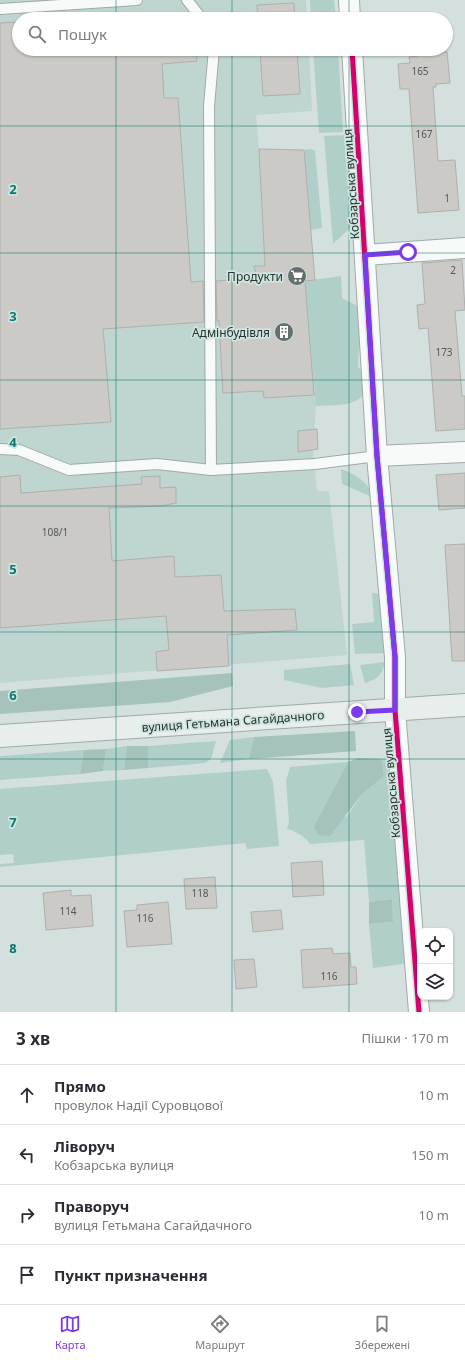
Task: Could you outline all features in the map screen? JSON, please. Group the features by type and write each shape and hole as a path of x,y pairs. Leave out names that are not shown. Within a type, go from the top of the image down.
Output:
{"main road":[{"name":"вулиця Гетьмана Сагайдачного","path":"0,736 465,705"}],"street":[{"path":"348,0 349,12"},
{"name":"Кобзарська вулиця","path":"352,56 377,456 395,657 395,710 419,1012"},
{"path":"365,255 465,248"},
{"path":"377,456 465,452"}],"lane":[{"path":"0,9 137,0"},
{"path":"187,0 196,12"},
{"path":"211,470 209,106 213,56"},
{"path":"0,449 19,450 69,470 157,464 211,470 315,464 377,456"}],"shaded area":[{"path":"0,0 306,0 307,12 12,12 12,56 309,56 312,111 256,115 259,149 304,150 315,280 305,281 316,406 313,451 317,491 329,491 347,655 0,683"},
{"path":"310,0 334,0 335,12 311,12"},
{"path":"314,56 338,56 343,132 319,133"},
{"path":"347,135 352,226 333,244 324,136"},
{"path":"304,150 315,150 322,228 310,230"},
{"path":"341,276 342,298 363,309 365,320 359,343 358,367 369,379 367,389 357,400 350,403 316,406 305,281"},
{"path":"341,469 361,480 369,488 374,498 342,484"},
{"path":"372,593 380,594 384,653 355,654 352,624 374,622"},
{"path":"385,662 379,676 365,683 360,665"},
{"path":"350,664 354,685 322,688 284,680 284,670"},
{"path":"232,673 233,686 170,702 0,714 0,691"},
{"path":"355,731 356,751 249,759 254,737"},
{"path":"254,737 249,759 220,763 230,740"},
{"path":"216,741 211,759 205,763 148,768 148,746"},
{"path":"127,746 124,770 103,771 106,749"},
{"path":"127,746 148,746 148,768 124,770"},
{"path":"106,749 103,771 80,774 84,750"},
{"path":"84,750 80,774 0,780 0,756"},
{"path":"358,758 382,759 384,776 361,795 330,836 318,835 314,827 348,762"},
{"path":"382,759 387,759 407,962 373,968 369,924 393,922 392,899 369,902 364,840 310,844 300,835 287,829 289,822 286,781 290,767 348,762 336,787 346,818 361,795 384,776"},
{"path":"267,769 273,782 279,846 247,849 245,843 0,867 0,864 14,863 13,854 0,855 0,789"},
{"path":"392,899 393,922 369,924 369,902"}],"building":[{"path":"294,3 295,12 258,12 257,5"},
{"path":"12,22 12,56 197,56 197,61 162,64 164,98 178,98 191,282 203,281 204,322 103,329 111,422 0,429 0,23"},
{"path":"260,56 297,56 300,94 263,96"},
{"path":"447,56 450,83 436,84 436,87 433,87 438,161 455,160 459,210 418,213 409,89 400,89 398,64 410,63 409,57"},
{"path":"259,149 304,150 315,280 305,281 314,395 264,398 263,391 223,393 219,321 217,321 216,281 257,278 254,266 265,266"},
{"path":"462,260 465,310 455,311 462,396 465,396 465,429 436,431 428,328 419,329 417,305 425,304 422,263"},
{"path":"317,429 318,449 298,452 298,431"},
{"path":"465,473 465,508 439,510 436,475"},
{"path":"20,475 21,493 142,484 141,477 160,476 160,488 176,487 176,503 161,506 109,508 112,561 174,556 175,577 221,575 224,611 295,609 297,630 227,635 229,666 157,671 156,652 169,650 166,616 0,628 0,477"},
{"path":"465,544 465,661 452,661 445,545"},
{"path":"322,861 324,895 293,897 291,863"},
{"path":"215,877 217,908 186,909 184,879"},
{"path":"71,890 71,896 91,895 93,926 46,930 43,893"},
{"path":"168,902 172,944 127,947 124,911 137,910 137,905"},
{"path":"281,910 283,929 253,932 251,912"},
{"path":"332,948 333,954 350,953 351,967 356,967 357,984 303,988 301,950"},
{"path":"254,959 257,987 236,989 234,960"}],"cycle path":[{"path":"352,56 377,456 395,657 395,710 419,1012"}],"place":[{"name":"Продукти","path":"297,276"},
{"name":"Адмінбудівля","path":"284,332"}],"route":[{"path":"357,712 395,710 395,657 377,456 365,255 408,252"}]}
